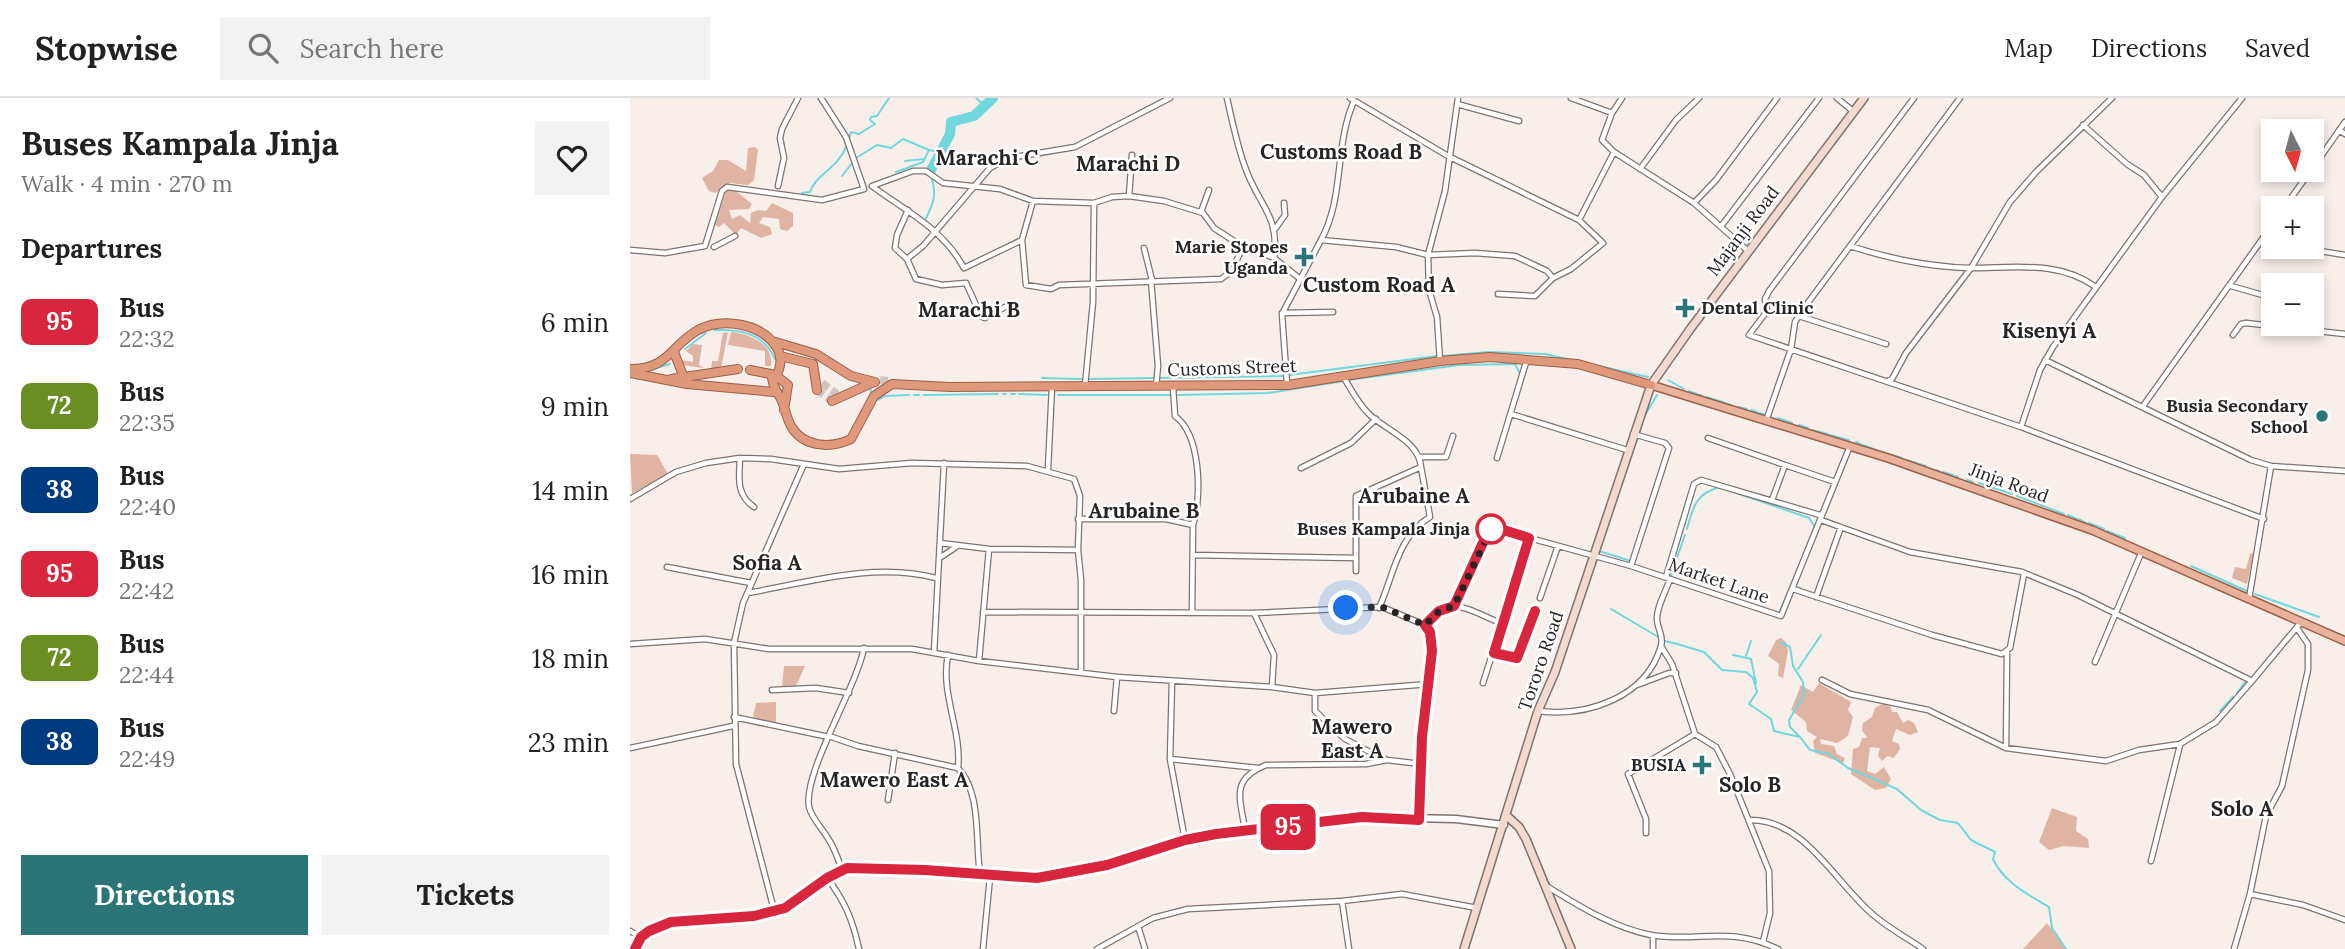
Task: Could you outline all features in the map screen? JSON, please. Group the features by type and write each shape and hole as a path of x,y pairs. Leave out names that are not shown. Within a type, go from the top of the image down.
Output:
{"highway":[{"name":"Customs Street","path":"630,370 654,366 700,329 723,324 755,329 772,341 816,354 851,376 950,387 1287,385 1440,361 1490,357 1578,364 1651,386"},
{"path":"772,341 780,356 775,384 791,427 802,438 816,444 836,445 851,439 884,381"},
{"path":"674,352 685,380"},
{"path":"780,356 809,361 814,367 819,384"},
{"path":"685,380 738,369"},
{"path":"630,370 668,380 775,384 786,381 788,390 785,410"},
{"path":"750,370 775,384"},
{"name":"Customs Street","path":"839,397 884,381"}],"main road":[{"name":"Majanji Road","path":"1651,386 1748,251 1864,98"},
{"name":"Jinja Road","path":"1651,386 1946,477 2142,551 2249,599 2299,625 2345,641"},
{"name":"Tororo Road","path":"1464,949 1538,710 1555,672 1632,433 1651,386"},
{"path":"1507,816 1522,831 1571,949"}],"street":[{"path":"778,186 784,158 780,138 782,129 798,98"},
{"path":"821,98 846,137 864,189"},
{"path":"907,259 986,172 999,162 1075,147 1170,98"},
{"path":"1227,98 1244,166 1275,229 1274,258"},
{"path":"1572,98 1612,113"},
{"path":"1622,98 1612,113 1602,140 1614,152 1694,203 1722,225 1748,251"},
{"path":"1640,169 1676,120 1699,98"},
{"path":"1694,203 1716,180 1777,98"},
{"path":"1722,225 1819,98"},
{"path":"1837,98 1854,112"},
{"path":"1914,98 1766,296 1767,311 1749,335 2021,427 2264,519"},
{"path":"1766,421 1791,349 1793,331 1799,316 1900,175 1960,98"},
{"path":"1887,382 1892,379 1906,353 1971,268 2010,202 2112,98"},
{"path":"2021,427 2045,360 2162,197 2242,98"},
{"path":"1287,385 1282,313 1335,211 1340,156 1352,100 1448,156 1579,220 1603,243 1571,269 1553,278 1535,296 1498,294"},
{"path":"1440,361 1437,317 1429,289 1428,255 1445,191 1457,101 1519,121"},
{"path":"2324,151 2345,122"},
{"path":"2083,125 2127,164 2144,174 2162,197"},
{"path":"2339,130 2345,134"},
{"path":"1579,220 1614,152"},
{"path":"1129,196 1132,155"},
{"path":"630,250 665,253 705,246 722,191 727,187 822,200 864,189 913,171 926,171 943,183 1000,189 1033,201 1094,203 1112,197 1129,196 1201,212 1208,217 1214,228 1243,246 1274,258 1299,278"},
{"path":"872,186 928,223 956,253 964,268 1021,240"},
{"path":"1201,212 1209,190"},
{"path":"1033,201 1021,240 1026,285 1051,289 1059,285 1221,279 1232,271 1243,246"},
{"path":"1085,386 1094,284 1094,203"},
{"path":"1275,229 1282,223 1284,203"},
{"path":"908,210 897,234 895,248 907,259 916,279 942,285 966,283 981,316 985,318 1005,307"},
{"path":"714,247 735,236"},
{"path":"1321,240 1396,247 1428,255 1475,253 1515,256 1547,271 1553,278"},
{"path":"2143,406 2261,241"},
{"path":"1850,246 1902,262 1971,268 2038,266 2067,273 2096,287"},
{"path":"1144,248 1152,280 1158,366 1156,386"},
{"path":"2324,252 2345,255"},
{"path":"2231,286 2261,295"},
{"path":"1282,313 1333,312"},
{"path":"1799,316 1886,344"},
{"path":"2233,335 2241,324 2246,323 2345,334"},
{"path":"1497,458 1527,359"},
{"path":"2045,360 2143,406 2225,449 2271,466 2345,471"},
{"path":"1343,375 1354,396 1419,457 1430,517 1414,527 1405,540 1379,607"},
{"path":"1048,469 1052,386"},
{"path":"1173,387 1175,415 1189,427 1194,446 1197,512 1193,525 1192,613"},
{"path":"1511,414 1627,450"},
{"path":"1301,468 1352,443 1376,419"},
{"path":"1631,566 1669,448 1665,443 1632,433"},
{"path":"1419,457 1446,457 1453,436"},
{"path":"1708,438 1835,482"},
{"name":"Market Lane","path":"1454,606 1489,531 1494,527 1631,566 1781,616 1850,446"},
{"path":"740,458 740,489 744,500 754,507"},
{"path":"631,496 676,472 706,463 740,458 858,469 944,463 1048,469 1076,481 1080,496 1078,550 1082,614 1081,672"},
{"path":"933,653 944,463"},
{"path":"774,911 741,791 733,726 734,643 747,593 789,504 804,464"},
{"path":"1772,500 1785,465"},
{"path":"2249,599 2271,466"},
{"path":"1356,571 1356,496 1421,467"},
{"path":"1636,685 1653,669 1661,646 1662,634 1658,617 1694,484 1709,480 1772,500 1910,552 2024,574 2115,613 2252,681"},
{"path":"1079,519 1166,519 1193,525"},
{"path":"1816,597 1841,527"},
{"path":"1483,683 1529,538"},
{"path":"940,543 989,549 1078,550"},
{"path":"940,558 960,546"},
{"path":"1540,598 1558,546"},
{"path":"979,661 989,549"},
{"path":"2095,662 2142,551"},
{"path":"1193,555 1356,558"},
{"path":"667,567 751,583"},
{"path":"747,593 865,572 911,572 936,578"},
{"path":"2006,748 2007,653 2024,574"},
{"path":"1793,589 1931,635 2007,653"},
{"path":"1425,625 1439,611 1454,606 1502,622"},
{"path":"984,612 1254,613 1379,607 1425,625 1431,640 1419,820"},
{"path":"1494,653 1517,658 1535,611"},
{"path":"1254,613 1274,655 1272,687"},
{"path":"1822,680 1850,694 1927,710 2006,748 2106,761 2139,750 2180,744 2216,722 2299,625 2308,644 2308,670 2281,786 2266,816 2250,894 2234,949"},
{"path":"630,645 705,639 769,649 864,648 933,653 1117,677 1272,687 1315,693 1429,684"},
{"path":"1661,646 1676,673 1695,734 1716,747 1750,820 1770,877 1770,913 1763,942"},
{"path":"842,870 834,848 809,805 813,780 864,648"},
{"path":"948,655 946,677 960,752 958,768"},
{"path":"1538,710 1560,713 1586,711 1636,685 1676,673"},
{"path":"1114,710 1117,677"},
{"path":"1171,681 1170,760 1185,840"},
{"path":"772,690 816,688 849,692"},
{"path":"1315,693 1313,708 1329,726 1345,739 1387,760"},
{"path":"734,717 829,736 858,746 958,768 968,779 973,800 981,875"},
{"path":"630,748 733,726"},
{"path":"1646,833 1646,819 1628,774 1695,734"},
{"path":"2151,861 2180,744"},
{"path":"888,800 895,753"},
{"path":"1170,760 1207,761 1259,768"},
{"path":"1245,832 1240,786 1246,775 1266,765 1366,764 1387,760 1421,764"},
{"path":"635,949 641,937 655,928 681,920 747,917 791,905 842,870 925,870 990,877 1037,878 1061,876 1107,865 1185,840 1362,817 1419,820 1456,818 1504,825"},
{"path":"1750,820 1772,820 1788,829 1830,869 1868,911 1923,949"},
{"path":"983,949 990,877"},
{"path":"827,878 843,899 853,921 859,949"},
{"path":"1547,887 1585,910 1633,931 1653,936 1726,934 1763,942 1778,949"},
{"path":"1097,949 1153,918 1188,909 1342,901 1410,894 1477,908"},
{"path":"2250,894 2303,905 2345,920"},
{"path":"1342,901 1349,949"},
{"path":"1138,926 1145,949"},
{"path":"630,931 641,937"},
{"path":"1653,936 1653,949"}],"shaded area":[{"path":"755,147 758,150 754,180 748,185 730,183 715,193 709,191 702,178 713,171 719,160 728,160 746,171 748,148"},
{"path":"727,188 732,188 752,204 749,209 729,210 732,219 740,215 750,223 751,213 766,211 772,203 793,213 793,226 787,231 780,229 779,219 763,217 759,223 770,227 772,234 761,238 741,228 736,235 724,223 719,227 715,225"},
{"path":"728,332 721,369 711,370 712,361 718,361 723,333"},
{"path":"731,332 759,341 769,351 771,366 765,366 765,351 728,345"},
{"path":"693,344 702,345 699,365 704,368 682,365 681,360 693,362 693,356 686,351"},
{"path":"630,454 657,455 668,474 632,493"},
{"path":"2254,552 2247,584 2232,578 2235,567 2246,569 2250,554"},
{"path":"1781,638 1786,642 1788,651 1783,678 1778,676 1779,664 1768,656 1776,640"},
{"path":"784,666 805,666 796,686 782,686"},
{"path":"1819,683 1851,702 1848,710 1853,717 1848,736 1837,743 1820,739 1821,744 1834,746 1837,754 1845,758 1843,763 1815,753 1813,741 1817,737 1807,731 1806,722 1791,710 1801,685 1813,692"},
{"path":"776,702 776,727 753,717 756,703"},
{"path":"1882,704 1890,706 1892,712 1897,712 1903,723 1908,720 1914,723 1918,732 1910,735 1896,729 1892,741 1899,744 1900,749 1894,758 1887,756 1882,761 1878,756 1880,748 1870,747 1867,771 1875,774 1884,767 1891,779 1886,788 1875,790 1851,774 1853,749 1859,747 1862,738 1867,738 1862,730 1863,723 1872,717 1875,708"},
{"path":"2052,808 2077,817 2076,831 2088,839 2089,848 2064,846 2049,850 2039,842"},
{"path":"2047,923 2066,949 2023,949"}],"waterway":[{"path":"849,139 851,132 859,134 875,124 870,120 871,117 877,116 889,98"},
{"path":"976,98 984,105"},
{"path":"931,170 950,134 951,122 974,116 993,98"},
{"path":"856,158 877,145 891,148 903,139 929,150"},
{"path":"802,193 810,192 846,147"},
{"path":"896,172 923,162 929,150 941,152"},
{"path":"905,161 924,159"},
{"path":"842,176 852,163"},
{"path":"926,218 934,198 931,176"},
{"path":"714,330 750,334 764,343 775,359"},
{"path":"685,349 706,333"},
{"path":"1441,356 1489,352 1545,354 1648,377"},
{"path":"1289,375 1437,356"},
{"path":"644,372 670,364"},
{"path":"1348,380 1459,365 1515,364 1519,372"},
{"path":"1159,378 1284,376"},
{"path":"1042,378 1082,379"},
{"path":"1088,379 1154,378"},
{"path":"1668,380 1684,389"},
{"path":"1178,395 1268,393 1344,381"},
{"path":"1689,391 1702,396"},
{"path":"924,395 998,394"},
{"path":"1019,394 1047,395"},
{"path":"878,400 885,396 909,395"},
{"path":"914,395 919,395"},
{"path":"1058,395 1171,395"},
{"path":"1645,415 1657,395"},
{"path":"1706,397 1723,402"},
{"path":"1725,403 1733,406"},
{"path":"1739,407 1747,409"},
{"path":"1751,410 1757,412"},
{"path":"1759,413 1766,415"},
{"path":"1778,418 1792,423"},
{"path":"1799,425 1808,428"},
{"path":"1812,430 1828,434"},
{"path":"1830,435 1849,440"},
{"path":"1856,442 1862,445"},
{"path":"1863,445 1884,453"},
{"path":"1888,454 1902,458"},
{"path":"1907,460 1926,466"},
{"path":"1943,472 1953,475"},
{"path":"1967,480 1973,482"},
{"path":"1979,483 1989,486"},
{"path":"1687,529 1697,502 1706,493 1720,487"},
{"path":"1991,487 2012,494"},
{"path":"1728,490 1809,518 1815,527"},
{"path":"2017,496 2064,514"},
{"path":"2068,515 2077,519"},
{"path":"2079,519 2086,523"},
{"path":"2089,523 2104,529"},
{"path":"2107,531 2125,538"},
{"path":"1673,569 1685,535"},
{"path":"1599,551 1631,561"},
{"path":"2191,566 2247,591"},
{"path":"1672,573 1671,577 1713,591"},
{"path":"1796,587 1800,588"},
{"path":"1779,614 1789,590"},
{"path":"1804,590 1812,593"},
{"path":"2255,594 2319,617"},
{"path":"1611,609 1660,638"},
{"path":"1798,669 1821,635"},
{"path":"1665,641 1673,643"},
{"path":"1746,656 1751,641"},
{"path":"1780,642 1790,647 1793,666 1803,682 1804,695 1789,720 1790,727 1800,737"},
{"path":"1674,643 1704,652 1722,670 1746,672 1753,678 1757,692 1749,704 1771,719 1774,731 1800,737 1810,750 1829,754 1848,768 1897,789 1921,810 1940,820 1958,823 1971,840 1995,852 1993,859 2003,875 2025,893 2049,907 2052,928 2066,949"},
{"path":"1733,655 1751,659 1756,683"},
{"path":"2237,693 2245,682"},
{"path":"2220,711 2233,697"}],"tunnel":[{"path":"880,380 888,381"},
{"path":"822,383 837,394"},
{"path":"817,390 832,401"}],"bus line":[{"name":"95","path":"635,949 641,937 671,922 754,916 785,908 827,878 847,868 925,870 1010,878 1061,876 1107,865 1185,840 1216,834 1362,817 1419,820 1422,737 1432,651 1430,632 1425,625 1439,611 1454,606 1486,536 1494,527 1529,538 1494,653 1517,658 1535,611"}],"place":[{"name":"Marie Stopes Uganda","path":"1304,257"},
{"name":"Dental Clinic","path":"1685,308"},
{"name":"Busia Secondary School","path":"2322,416"},
{"name":"Buses Kampala Jinja","path":"1491,529"},
{"name":"BUSIA","path":"1702,765"}],"district":[{"name":"Customs Road B","path":"1341,152"},
{"name":"Marachi C","path":"987,158"},
{"name":"Marachi D","path":"1128,164"},
{"name":"Custom Road A","path":"1379,285"},
{"name":"Marachi B","path":"969,310"},
{"name":"Kisenyi A","path":"2049,331"},
{"name":"Arubaine A","path":"1414,496"},
{"name":"Arubaine B","path":"1144,511"},
{"name":"Sofia A","path":"767,563"},
{"name":"Mawero East A","path":"1352,739"},
{"name":"Mawero East A","path":"894,780"},
{"name":"Solo B","path":"1750,785"},
{"name":"Solo A","path":"2242,809"}],"route":[{"path":"1346,608 1382,607 1425,625 1439,611 1454,606 1491,529"}]}
